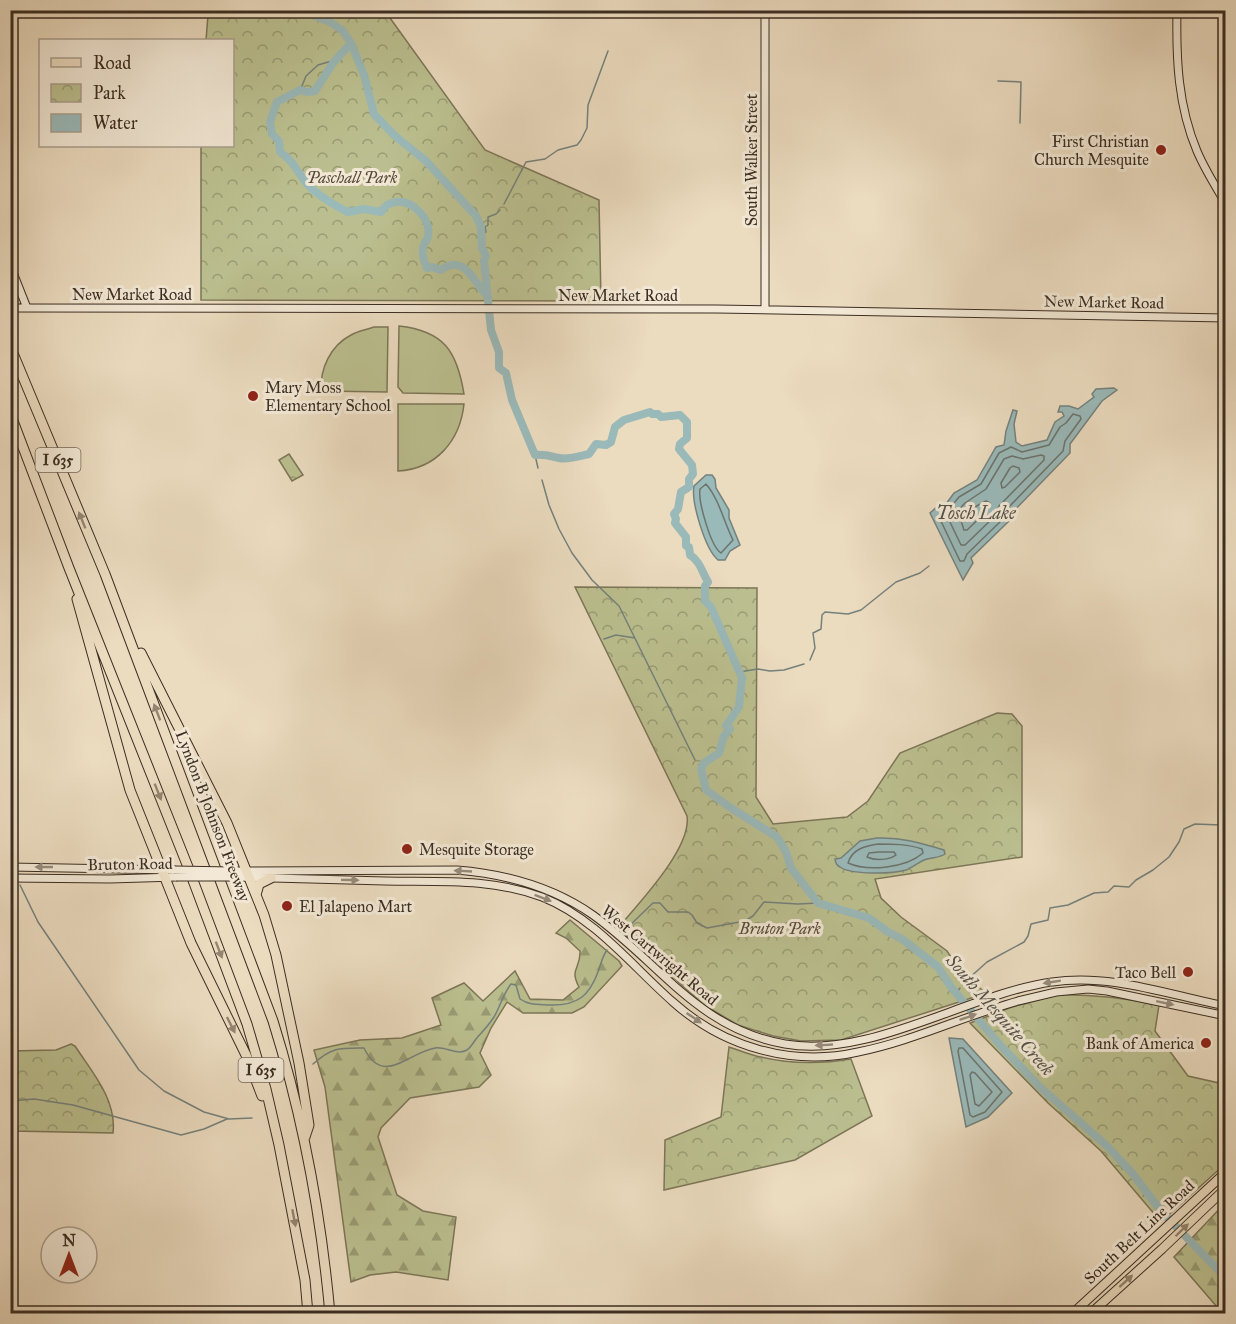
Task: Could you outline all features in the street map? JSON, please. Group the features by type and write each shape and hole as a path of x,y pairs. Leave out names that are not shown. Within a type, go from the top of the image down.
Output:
{"highway":[{"name":"Lyndon B Johnson Freeway","path":"10,346 105,574 262,989 286,1064 305,1139 322,1235 330,1314"},
{"name":"I 635","path":"10,413 235,991 257,1056 289,1194 305,1280 308,1314"},
{"path":"69,568 122,766 205,974 254,1073 289,1194"},
{"path":"105,574 153,679 222,814 256,895 276,955 293,1029 309,1125 305,1139"},
{"path":"256,895 259,884 271,878"}],"main road":[{"name":"South Walker Street","path":"765,10 765,309"},
{"path":"1177,10 1176,55 1182,99 1197,150 1226,204"},
{"path":"10,265 23,308"},
{"name":"New Market Road","path":"10,308 765,309 1226,318"},
{"name":"Bruton Road","path":"10,867 248,874"},
{"path":"329,870 329,880"},
{"name":"West Cartwright Road","path":"248,874 329,870 457,870 514,879 565,898 591,914 650,963 690,1001 725,1024 748,1035 798,1046 853,1043 997,996 1072,979 1108,981 1226,1006"},
{"path":"292,871 292,879"},
{"name":"Bruton Road","path":"10,878 110,879 163,873"},
{"name":"West Cartwright Road","path":"248,874 271,878 468,882 512,887 562,906 586,921 684,1011 719,1033 743,1045 766,1052 805,1057 837,1056 859,1052 1001,1005 1056,992 1088,989 1226,1016"},
{"path":"641,972 650,963"},
{"path":"1107,991 1108,981"},
{"path":"1200,1010 1201,1001"},
{"path":"882,1034 899,1036 903,1039 905,1034 920,1026 921,1022"},
{"path":"719,1033 725,1024"},
{"name":"South Belt Line Road","path":"1072,1314 1156,1239 1226,1172"},
{"name":"South Belt Line Road","path":"1090,1314 1226,1188"}],"green space":[{"name":"Paschall Park","path":"214,11 385,11 485,150 599,200 601,301 201,300 201,147 234,147 234,39 206,39 208,15"},
{"path":"399,326 427,333 446,346 457,366 464,394 403,393 398,387"},
{"path":"374,327 388,327 387,392 321,391 322,375 337,345 354,334"},
{"path":"398,404 464,404 457,430 444,451 424,465 398,471"},
{"path":"289,454 303,475 292,481 279,460"},
{"name":"Bruton Park","path":"575,587 757,588 756,797 773,824 847,817 868,801 900,753 997,713 1012,714 1022,726 1022,857 875,879 881,898 901,917 947,951 965,978 987,993 841,1040 801,1041 773,1036 738,1025 704,1005 618,928 673,859 686,829 687,816"},
{"path":"570,920 622,966 584,1007 572,1013 523,1013 507,1002 491,1028 480,1053 491,1075 479,1087 410,1098 381,1128 378,1137 397,1195 423,1211 456,1217 448,1280 396,1272 370,1275 351,1282 325,1087 314,1050 360,1040 402,1038 441,1025 432,998 464,983 483,1001 515,971 530,999 563,1000 579,987 575,972 580,951 566,938 556,933"},
{"path":"1056,995 1108,997 1159,1005 1155,1031 1188,1076 1219,1083 1225,1095 1225,1164 1161,1222 1101,1151 1048,1103 970,1023 1012,1007"},
{"path":"71,1044 75,1046 102,1087 111,1109 113,1133 11,1131 11,1051 56,1050"},
{"path":"729,1047 783,1061 828,1062 851,1059 872,1116 795,1160 664,1190 665,1140 721,1117"},
{"path":"1225,1203 1226,1313 1223,1314 1174,1257"}],"water":[{"name":"Tosch Lake","path":"1114,388 1117,390 1102,401 1070,444 1070,453 1009,516 1010,520 971,558 973,563 963,580 930,513 939,505 946,504 954,493 977,480 996,447 1004,445 1013,410 1017,411 1014,424 1016,442 1022,446 1047,440 1055,422 1064,416 1062,412 1058,412 1060,406 1078,409 1094,397 1092,394 1096,389"},
{"path":"706,475 712,475 715,479 716,488 729,510 729,518 740,545 730,551 725,560 718,560 708,546 697,514 694,486"},
{"path":"894,838 919,843 944,850 945,854 924,860 906,870 892,872 872,873 845,870 837,865 835,859 841,858 860,841"},
{"path":"949,1038 963,1039 1012,1093 988,1117 966,1127"}],"waterway":[{"name":"South Mesquite Creek","path":"250,10 310,14 330,22 343,31 351,43 364,75 374,114 395,136 426,161 476,216 481,227 482,248 486,256 484,260 491,330 499,352 499,368 506,373 512,400 535,455 567,458 589,454 596,444 606,445 611,442 615,427 624,420 650,412 661,417 680,415 687,422 687,438 680,444 679,449 692,465 693,474 689,479 689,487 681,492 678,509 674,514 675,523 686,537 686,546 689,547 690,555 699,564 708,582 705,586 705,601 711,607 742,678 739,707 726,726 730,729 724,736 719,753 704,763 701,769 706,790 777,837 786,852 791,868 818,903 869,918 902,939 938,967 951,987 1000,1045 1041,1088 1107,1146 1132,1173 1161,1211 1226,1278"},
{"name":"South Mesquite Creek","path":"351,43 333,63 315,91 300,90 277,102 270,122 272,134 279,141 280,152 290,160 312,189 348,212 364,209 381,212 387,205 396,202 414,207 427,223 428,237 423,251 427,268 441,270 449,266 462,267 468,271 488,297"},
{"path":"504,204 526,162 545,159 558,150 577,145 581,140 587,128 588,105 608,51"},
{"path":"294,92 302,86 306,76 318,65 335,60"},
{"path":"998,81 1021,82 1020,123"},
{"path":"482,235 486,232 488,217 500,210"},
{"path":"535,455 538,468"},
{"path":"542,480 549,505 572,553 592,580 619,606 695,760"},
{"path":"810,660 815,648 813,633 821,629 822,615 825,612 848,614 861,610 896,582 920,573 929,566"},
{"path":"604,639 616,635 635,638"},
{"path":"739,672 758,669 784,670 804,664"},
{"name":"South Mesquite Creek","path":"699,765 701,769"},
{"path":"968,979 987,962 1024,942 1031,924 1048,920 1050,908 1068,905 1094,893 1108,892 1114,886 1129,887 1169,857 1184,829 1195,824 1221,825 1226,822"},
{"path":"20,885 38,922 139,1070 164,1091 204,1112 229,1119 252,1118"},
{"path":"627,928 653,903 660,903 668,912 688,912 697,923 707,928 745,921 753,916 764,902 818,903"},
{"path":"313,1064 325,1054 342,1049 364,1048 371,1059 379,1065 387,1066 435,1048 463,1052 492,1020 511,984 516,985 520,999 528,1003 561,1005 576,1001 591,987 607,950"},
{"name":"South Mesquite Creek","path":"957,992 960,988"},
{"path":"10,1101 34,1099 73,1105 181,1135 204,1129 227,1119"}],"place":[{"name":"First Christian Church Mesquite","path":"1161,150"},
{"name":"Mary Moss Elementary School","path":"253,396"},
{"name":"Mesquite Storage","path":"407,849"},
{"name":"El Jalapeno Mart","path":"287,906"},
{"name":"Taco Bell","path":"1188,972"},
{"name":"Bank of America","path":"1206,1043"}]}
